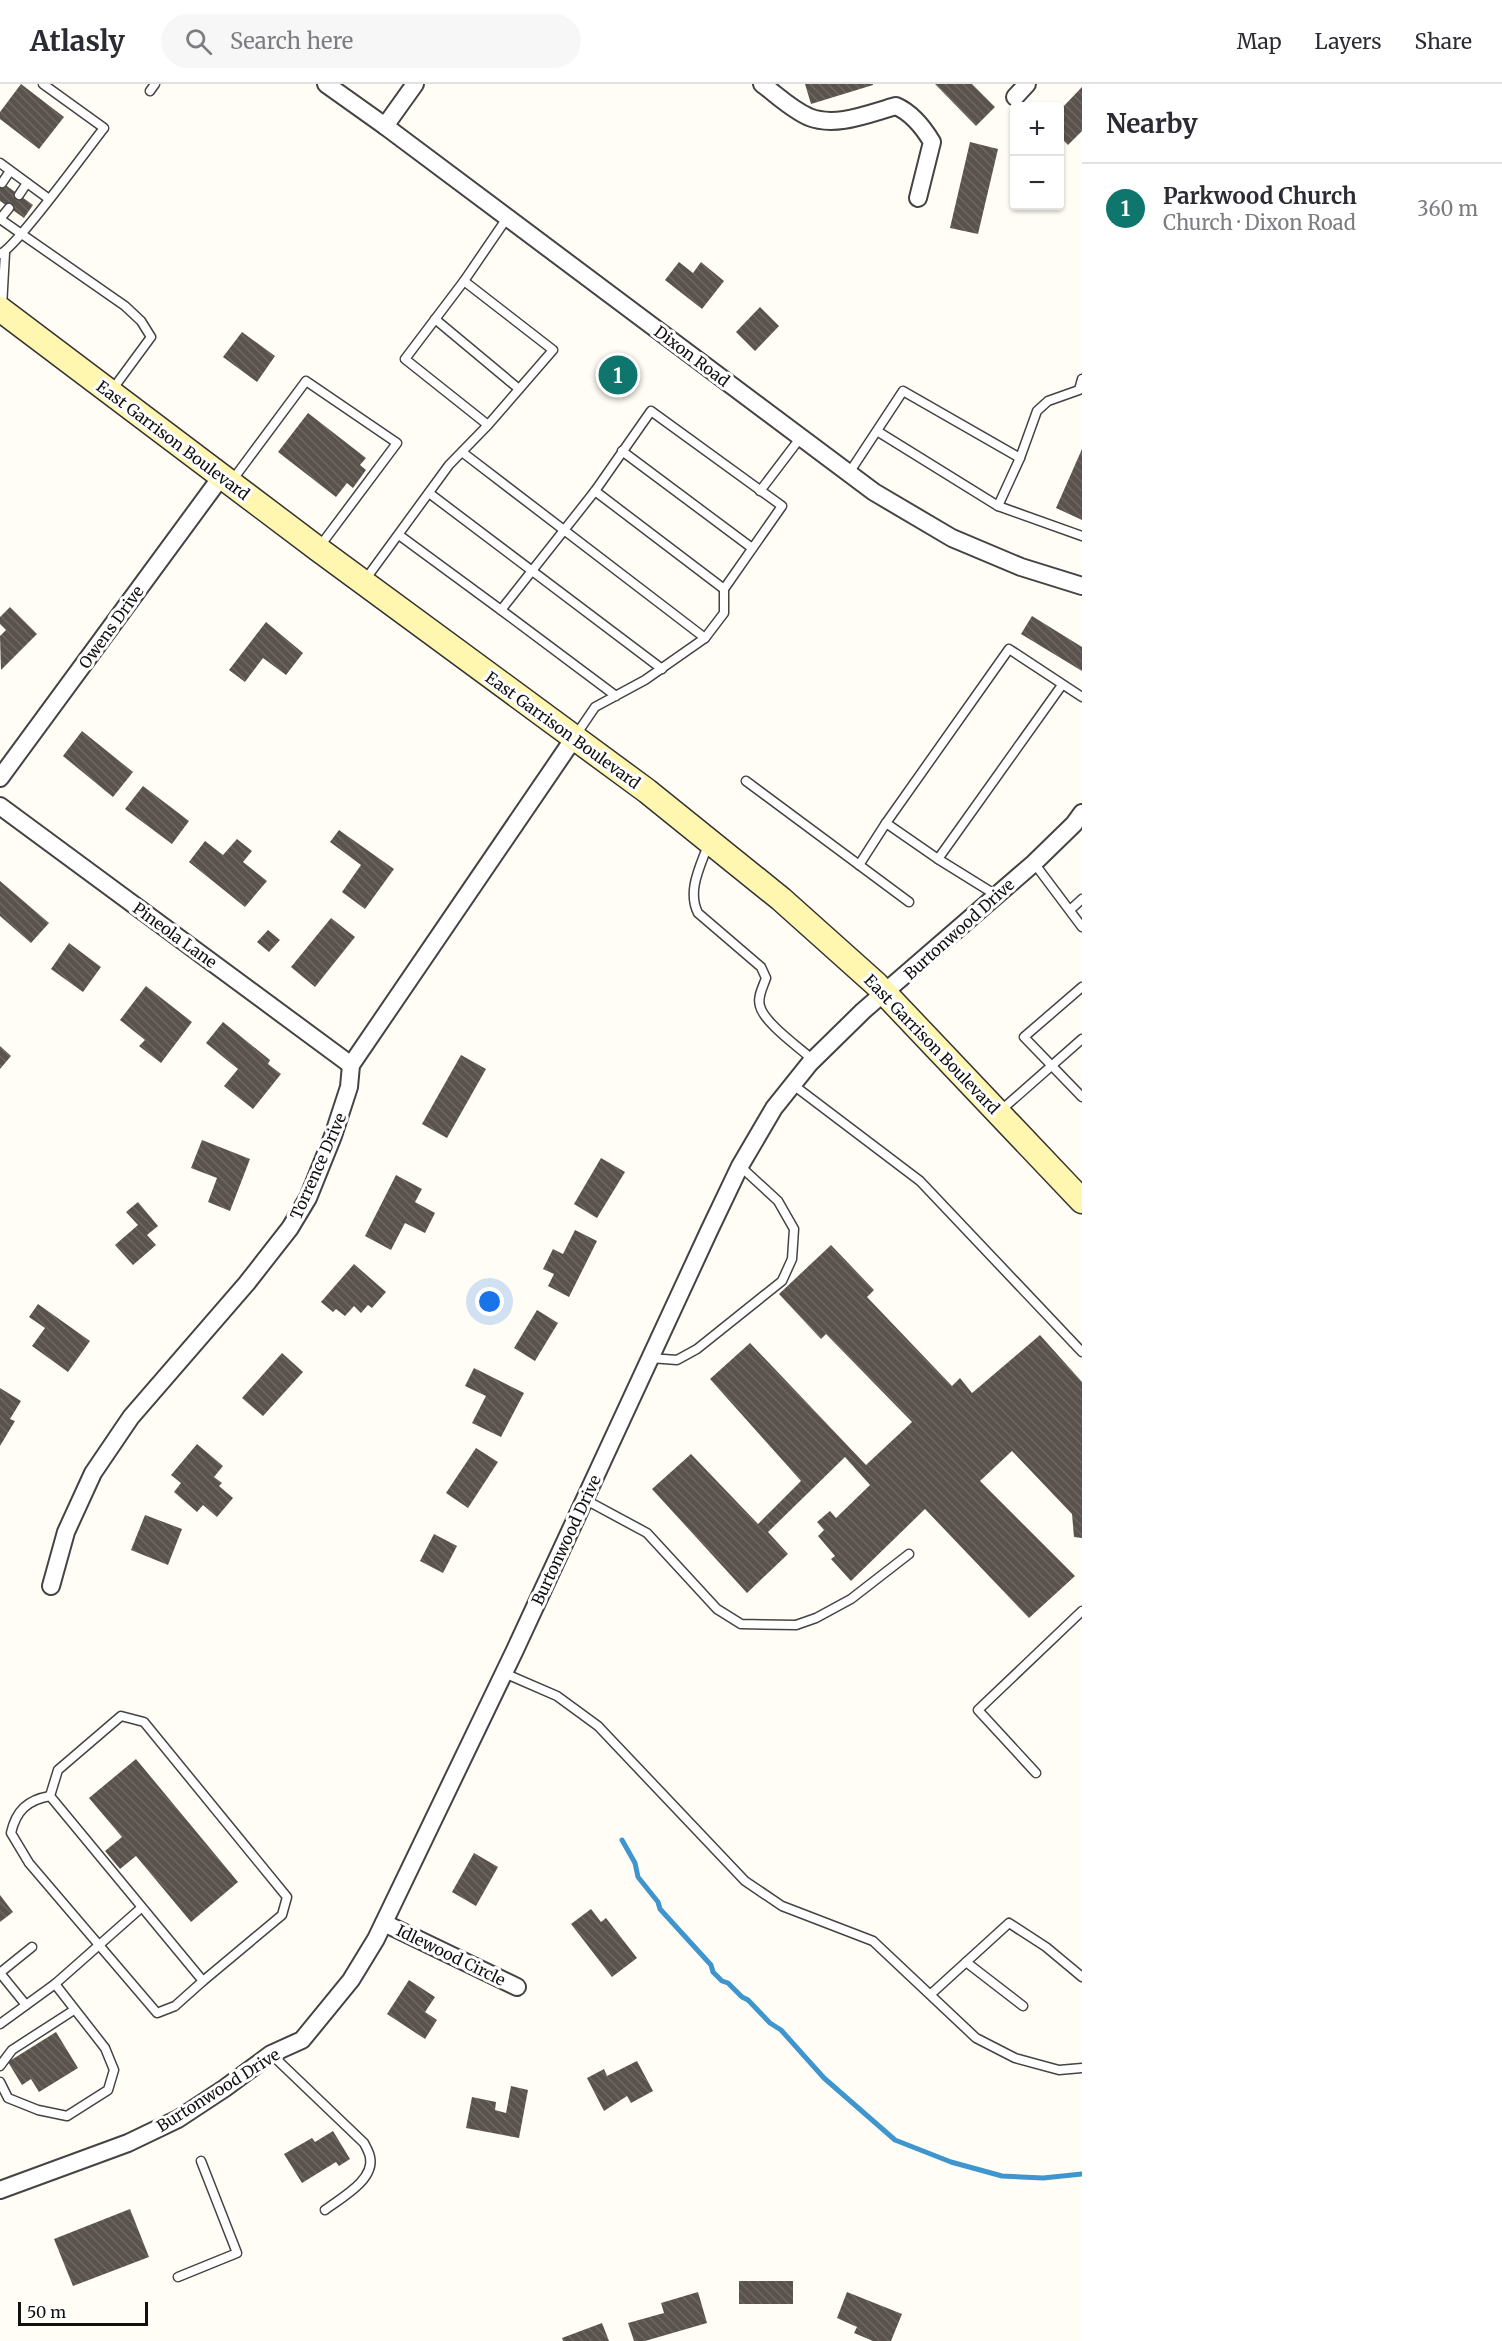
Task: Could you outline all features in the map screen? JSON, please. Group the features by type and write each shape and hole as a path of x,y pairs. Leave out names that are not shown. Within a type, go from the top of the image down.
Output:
{"main road":[{"name":"East Garrison Boulevard","path":"1,310 363,583 647,791 781,899 885,994 1082,1201"}],"street":[{"name":"Dixon Road","path":"326,84 874,492 952,538 1021,567 1082,586"},
{"path":"385,126 415,84"},
{"path":"762,84 798,111 824,121 842,120 896,106 904,110 912,116 932,142 918,198"},
{"path":"1015,97 1027,84"},
{"name":"Owens Drive","path":"0,778 226,480"},
{"name":"Torrence Drive","path":"51,1586 66,1532 93,1473 142,1404 247,1283 290,1228 308,1198 333,1136 349,1087 351,1065 574,738"},
{"name":"Pineola Lane","path":"0,806 351,1065"},
{"name":"Burtonwood Drive","path":"0,2190 128,2143 178,2119 271,2054 302,2040 331,2007 365,1960 384,1923 504,1673 740,1166 774,1108 813,1060 863,1011 1034,863 1074,824 1082,813"},
{"name":"Idlewood Circle","path":"384,1923 517,1987"}],"lane":[{"path":"1,310 3,253 21,234 104,128 43,84"},
{"path":"0,163 49,199"},
{"path":"2,183 10,171"},
{"path":"19,195 27,183"},
{"path":"9,208 0,219 125,306 149,331 151,338 146,347 110,393"},
{"path":"488,425 405,359 464,281 507,218"},
{"path":"363,583 449,465 488,425 553,350 464,281"},
{"path":"435,319 519,389"},
{"path":"999,506 1037,411 1048,401 1079,390 1082,379"},
{"path":"226,480 306,381 397,443 318,549"},
{"path":"849,473 903,391 1020,458"},
{"path":"501,610 595,491 651,411 782,506 724,590 724,613 705,638 662,669 595,707 574,738"},
{"path":"877,431 999,506 1082,536"},
{"path":"760,490 801,437"},
{"path":"622,451 752,548"},
{"path":"462,452 705,638"},
{"path":"595,491 724,590"},
{"path":"429,494 662,669"},
{"path":"399,535 616,696"},
{"path":"859,865 1009,649 1082,697"},
{"path":"938,859 1062,685"},
{"path":"746,782 909,902"},
{"path":"886,823 996,895"},
{"path":"709,841 692,893 693,903 698,913 761,967 766,978 759,998 765,1017 813,1060"},
{"path":"1034,863 1082,927"},
{"path":"1070,910 1082,898"},
{"path":"1082,987 1024,1037 1082,1097"},
{"path":"998,1113 1082,1039"},
{"path":"792,1084 920,1181 1082,1352"},
{"path":"650,1358 676,1360 697,1348 782,1281 792,1259 794,1229 778,1201 740,1166"},
{"path":"584,1499 647,1533 717,1609 741,1624 796,1625 816,1618 851,1599 909,1554"},
{"path":"1036,1773 978,1710 1082,1611"},
{"path":"504,1673 557,1696 598,1726 745,1881 782,1906 873,1941 976,2038 1015,2058 1059,2070 1082,2068"},
{"path":"121,1716 144,1722 287,1897 282,1915 175,2006 157,2013 29,1863 11,1833 15,1816 36,1799 50,1797 58,1770 121,1716"},
{"path":"50,1797 203,1981"},
{"path":"0,2024 55,1984 141,1908"},
{"path":"931,1994 1009,1923 1046,1947 1082,1977"},
{"path":"26,2005 0,1972 32,1947"},
{"path":"966,1962 1023,2007"},
{"path":"0,2082 8,2098 38,2110 67,2116 108,2090 114,2070 105,2048 55,1984"},
{"path":"0,2066 12,2050 74,2010"},
{"path":"271,2054 364,2143 370,2158 369,2170 362,2181 326,2210"},
{"path":"178,2277 237,2253 201,2161"}],"building":[{"path":"21,84 64,117 39,149 0,119 0,112"},
{"path":"805,84 873,84 873,85 811,104"},
{"path":"935,84 972,84 995,107 976,126"},
{"path":"1082,87 1082,131 1068,145 1064,141 1064,106"},
{"path":"970,142 998,149 978,234 950,228"},
{"path":"0,181 33,205 24,218 0,201"},
{"path":"679,262 693,273 701,262 724,281 702,309 665,280"},
{"path":"760,307 779,326 755,351 736,332"},
{"path":"242,332 275,356 257,382 223,357"},
{"path":"308,413 366,458 360,465 366,470 353,488 347,483 336,497 278,452"},
{"path":"1082,449 1082,520 1056,508"},
{"path":"10,607 37,634 1,670 0,636 6,630 0,624 0,617"},
{"path":"1032,616 1082,647 1082,671 1021,634"},
{"path":"266,622 303,653 286,675 263,658 245,682 229,670"},
{"path":"82,731 133,772 113,797 63,756"},
{"path":"143,786 189,821 172,844 125,809"},
{"path":"339,830 394,869 365,909 342,892 361,865 330,842"},
{"path":"237,839 252,851 243,862 267,881 245,907 189,862 205,841 223,855"},
{"path":"0,881 49,923 31,943 0,916"},
{"path":"331,918 355,937 315,987 291,967"},
{"path":"268,930 280,940 269,952 257,942"},
{"path":"69,943 101,967 83,992 51,969"},
{"path":"146,986 192,1022 161,1063 139,1046 145,1040 120,1020"},
{"path":"223,1022 270,1060 268,1064 281,1074 253,1109 224,1086 238,1069 206,1043"},
{"path":"0,1046 11,1056 0,1069"},
{"path":"461,1055 486,1069 447,1138 422,1124"},
{"path":"202,1140 250,1159 230,1211 208,1202 217,1178 191,1168"},
{"path":"601,1158 625,1172 597,1218 574,1204"},
{"path":"396,1175 422,1189 415,1202 435,1213 425,1233 405,1223 391,1250 365,1236"},
{"path":"138,1202 158,1226 147,1235 156,1245 133,1265 115,1245 138,1225 126,1212"},
{"path":"575,1230 597,1241 569,1297 548,1286 554,1274 543,1269 553,1249 563,1254"},
{"path":"831,1245 874,1290 867,1297 952,1386 960,1378 972,1393 1040,1335 1082,1382 1082,1538 1074,1537 1072,1514 1012,1451 980,1481 1075,1576 1029,1618 925,1509 851,1581 831,1559 835,1556 818,1536 824,1530 817,1522 830,1511 836,1518 870,1485 845,1457 768,1532 788,1554 747,1593 652,1489 691,1454 758,1524 801,1481 710,1379 750,1343 866,1465 912,1422 826,1334 821,1339 779,1294"},
{"path":"354,1264 386,1292 372,1308 368,1305 361,1313 354,1306 345,1316 336,1309 333,1312 321,1302"},
{"path":"38,1304 90,1341 68,1372 32,1346 45,1328 29,1317"},
{"path":"537,1310 558,1323 535,1361 514,1348"},
{"path":"282,1353 303,1372 263,1416 242,1398"},
{"path":"474,1368 524,1393 501,1437 472,1423 486,1396 465,1386"},
{"path":"0,1388 21,1401 10,1419 15,1421 0,1446"},
{"path":"197,1444 223,1466 214,1477 222,1483 219,1486 233,1498 217,1517 203,1505 197,1512 174,1492 181,1483 171,1475"},
{"path":"476,1448 498,1462 468,1508 446,1493"},
{"path":"145,1515 182,1529 168,1565 131,1550"},
{"path":"434,1534 457,1546 443,1573 420,1561"},
{"path":"136,1759 238,1882 191,1922 136,1856 120,1869 105,1851 122,1837 89,1798"},
{"path":"474,1853 498,1867 476,1906 452,1892"},
{"path":"0,1895 13,1912 0,1922"},
{"path":"591,1909 601,1922 606,1918 637,1958 612,1977 571,1924"},
{"path":"409,1980 435,1997 425,2012 437,2020 425,2039 387,2014"},
{"path":"56,2032 78,2068 39,2092 31,2079 22,2085 8,2062"},
{"path":"637,2061 653,2091 631,2103 627,2096 604,2111 587,2078 604,2069 607,2076"},
{"path":"511,2086 528,2090 519,2138 466,2128 472,2097 496,2102 495,2110 506,2113"},
{"path":"333,2131 350,2159 339,2166 336,2162 302,2183 284,2154 312,2138 315,2142"},
{"path":"130,2209 149,2257 73,2286 54,2239"},
{"path":"739,2281 793,2281 793,2304 739,2304"},
{"path":"698,2292 707,2323 645,2341 634,2341 628,2323 664,2313 661,2303"},
{"path":"847,2292 902,2314 891,2341 873,2341 854,2333 857,2327 837,2318"},
{"path":"602,2323 609,2341 563,2341 562,2338"}],"waterway":[{"path":"622,1840 635,1863 638,1877 658,1902 660,1909 711,1965 713,1972 748,2000 770,2023 781,2030 824,2078 895,2140 951,2162 1002,2176 1043,2178 1082,2174"}],"place":[{"name":"Parkwood Church","path":"618,375"}]}
